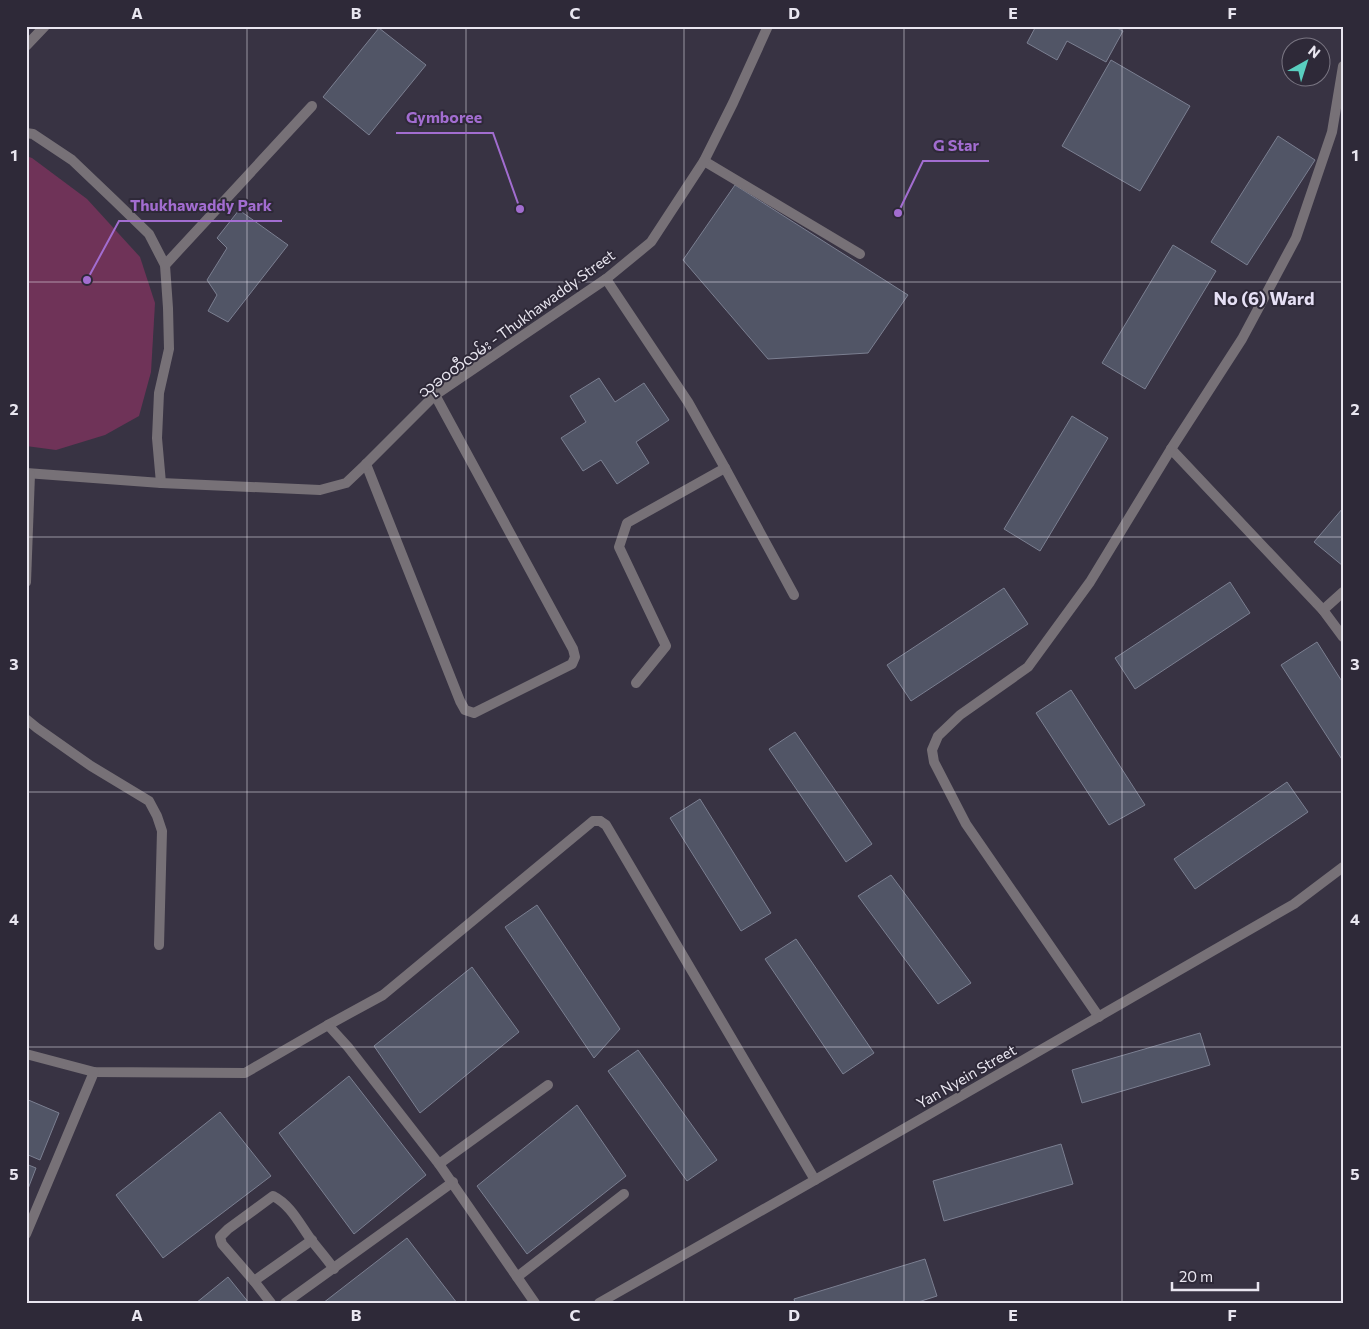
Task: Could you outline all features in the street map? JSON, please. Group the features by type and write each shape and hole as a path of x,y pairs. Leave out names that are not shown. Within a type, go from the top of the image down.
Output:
{"street":[{"path":"26,46 45,26"},
{"name":"သုခဝတီလမ်း - Thukhawaddy Street","path":"28,474 161,483 320,490 346,482 435,395 606,279 651,242 704,161 768,26"},
{"path":"1099,1017 966,824 934,762 932,750 938,736 960,714 1028,668 1090,582 1171,449 1242,339 1296,238 1332,132 1343,66"},
{"path":"165,265 312,106"},
{"path":"26,133 33,134 80,167 149,234 165,265 169,349 159,393 158,438 161,483"},
{"path":"704,161 860,254"},
{"path":"606,279 688,402 726,468 794,595"},
{"path":"366,464 465,710 474,713 572,664 575,657 573,649 435,395"},
{"path":"1171,449 1323,610 1343,637"},
{"path":"636,682 666,646 619,547 627,523 726,468"},
{"path":"26,582 28,474"},
{"path":"1323,610 1343,592"},
{"path":"26,719 91,766 149,801 158,816 162,831 159,945"},
{"path":"26,1054 94,1072 245,1073 383,995 594,821 600,821 606,825 815,1180"},
{"name":"Yan Nyein Street","path":"599,1303 1294,904 1343,867"},
{"path":"328,1025 348,1047 453,1182 536,1303"},
{"path":"26,1234 94,1072"},
{"path":"439,1164 548,1085"},
{"path":"285,1303 453,1182"},
{"path":"517,1277 624,1194"},
{"path":"271,1303 222,1244 220,1237 273,1196 280,1199 287,1206 334,1269"},
{"path":"254,1281 312,1240"}],"shaded area":[{"path":"26,156 32,158 87,199 140,257 155,303 151,372 139,416 105,435 56,450 26,446"}],"building":[{"path":"1036,26 1113,26 1123,31 1106,62 1067,41 1057,60 1027,43"},
{"path":"379,28 426,65 369,135 323,97"},
{"path":"1111,60 1190,106 1140,191 1062,146"},
{"path":"1278,136 1315,160 1247,265 1211,242"},
{"path":"735,185 908,295 868,353 768,359 683,260"},
{"path":"239,210 288,245 228,322 208,311 217,295 207,280 227,248 217,238"},
{"path":"1173,245 1216,271 1145,389 1102,363"},
{"path":"599,378 615,402 644,383 669,420 636,442 649,463 617,484 601,460 583,471 561,438 586,422 570,396"},
{"path":"1072,416 1108,438 1040,551 1004,529"},
{"path":"1343,508 1343,566 1314,542"},
{"path":"1230,582 1250,613 1135,689 1115,658"},
{"path":"1004,588 1028,624 911,701 887,665"},
{"path":"1317,642 1343,683 1343,761 1281,665"},
{"path":"1071,690 1145,805 1109,825 1036,713"},
{"path":"795,732 872,844 846,862 769,749"},
{"path":"1287,782 1308,812 1195,889 1174,859"},
{"path":"700,799 771,913 741,931 670,818"},
{"path":"891,875 971,983 938,1004 858,896"},
{"path":"537,905 620,1029 594,1058 505,927"},
{"path":"796,939 874,1053 843,1074 765,959"},
{"path":"472,967 519,1032 420,1113 374,1046"},
{"path":"1200,1033 1210,1065 1082,1103 1072,1070"},
{"path":"638,1050 717,1160 687,1181 608,1071"},
{"path":"349,1076 426,1175 354,1234 279,1133"},
{"path":"26,1099 59,1113 40,1160 26,1154"},
{"path":"577,1105 626,1176 527,1254 477,1186"},
{"path":"220,1112 271,1176 163,1258 116,1195"},
{"path":"1061,1144 1073,1184 944,1221 933,1181"},
{"path":"26,1164 36,1168 26,1194"},
{"path":"407,1238 457,1303 323,1303"},
{"path":"925,1259 937,1296 915,1303 795,1303 794,1299"},
{"path":"228,1277 249,1303 196,1303"}],"place":[{"name":"Gymboree","path":"520,209"},
{"name":"G Star","path":"898,213"},
{"name":"Thukhawaddy Park","path":"87,280"}],"district":[{"name":"No (6) Ward","path":"1264,298"}]}
